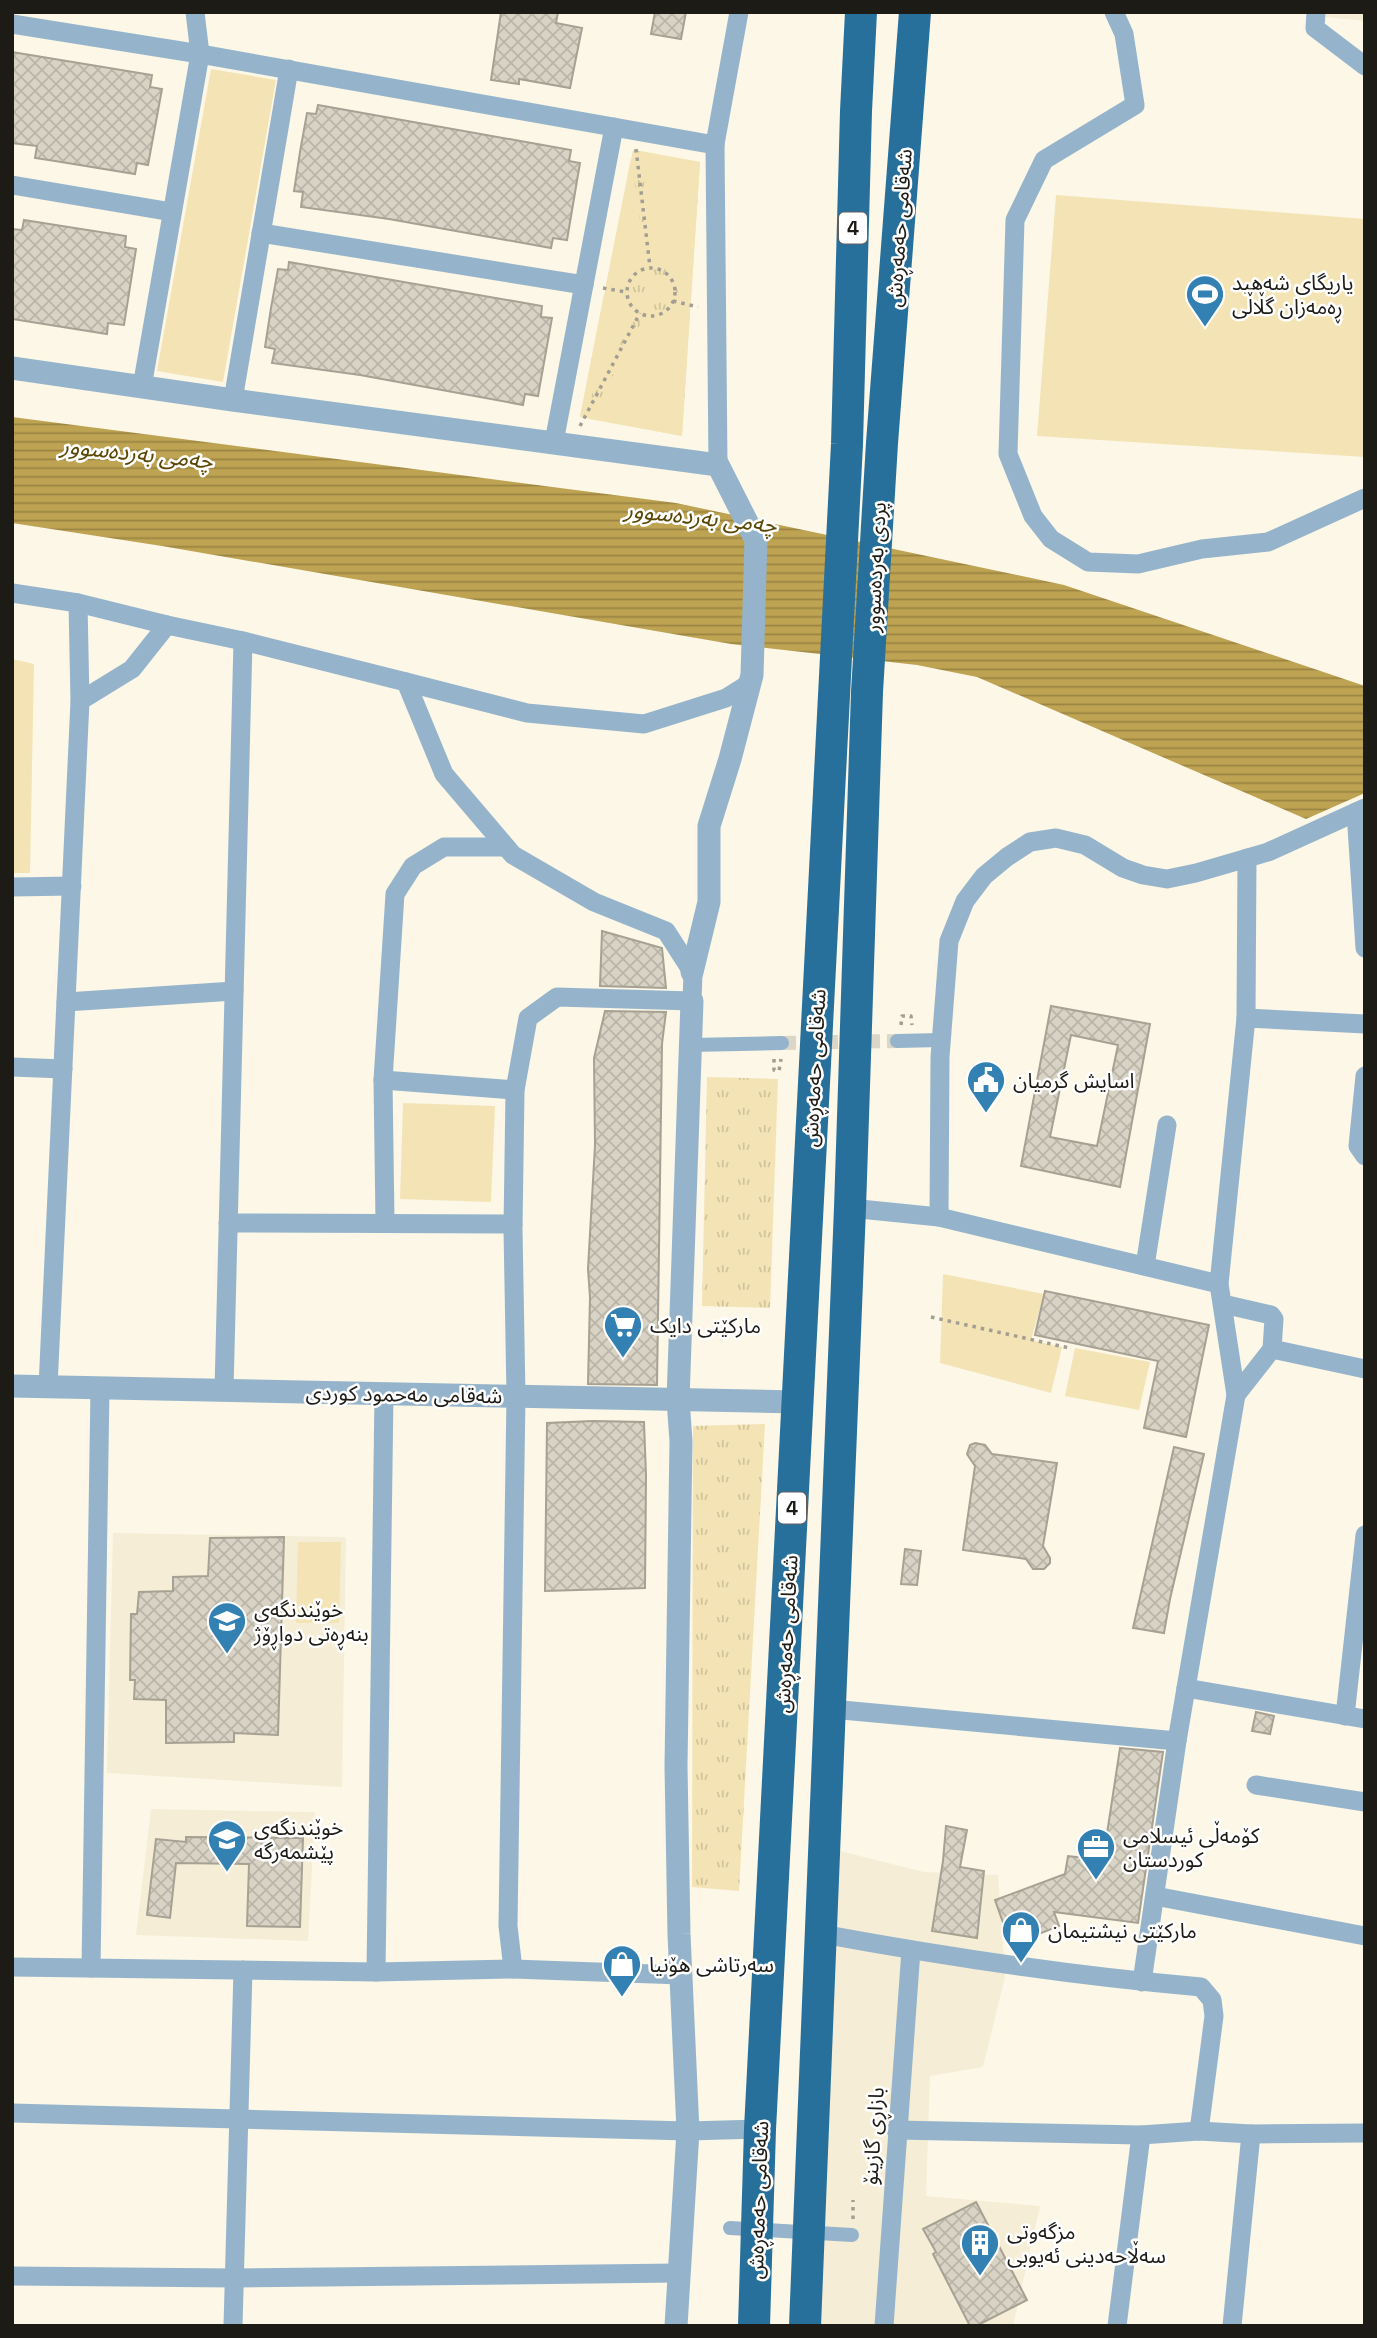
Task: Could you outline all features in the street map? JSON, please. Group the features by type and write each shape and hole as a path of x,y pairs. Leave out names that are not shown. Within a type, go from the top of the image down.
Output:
{"highway":[{"name":"شەقامی حەمەڕەش","path":"847,444 861,12"},
{"name":"شەقامی حەمەڕەش","path":"882,443 915,12"},
{"path":"856,111 907,123"},
{"name":"پردی بەردەسوور","path":"867,692 882,443"},
{"name":"پردی بەردەسوور","path":"834,691 847,444"},
{"name":"شەقامی حەمەڕەش","path":"754,2326 761,2129 834,691"},
{"name":"شەقامی حەمەڕەش","path":"805,2326 831,1709 867,692"},
{"path":"822,916 859,921"}],"street":[{"path":"142,387 200,54 195,12"},
{"path":"676,2326 688,2131 676,1766 681,1441 678,1400 692,972 709,902 709,826 750,683 756,540 718,465 715,145 739,12"},
{"path":"1114,12 1124,34 1135,105 1044,160 1015,220 1008,454 1033,516 1051,539 1088,562 1138,564 1202,548 1268,542 1365,498"},
{"path":"1316,12 1315,28 1365,66"},
{"path":"12,24 289,69 715,145"},
{"path":"233,400 289,69"},
{"path":"562,443 584,285 624,128"},
{"path":"12,185 173,212"},
{"path":"261,233 584,285"},
{"path":"12,368 718,465"},
{"path":"12,593 78,603 243,641 527,713 644,724 726,698 750,683"},
{"path":"48,1387 80,701 78,603"},
{"path":"80,701 132,669 167,625"},
{"path":"224,1390 243,641"},
{"path":"406,682 444,774 513,855 594,902 666,931 692,972"},
{"path":"939,1217 941,1040 949,941 965,901 984,876 1030,842 1056,838 1085,845 1123,868 1143,876 1167,878 1268,852 1360,810 1365,948"},
{"path":"385,1222 383,1080 395,894 413,866 444,847 506,846"},
{"path":"1142,1982 1177,1741 1236,1395 1219,1284 1246,1018 1247,858"},
{"path":"12,887 72,887"},
{"path":"66,1002 234,991"},
{"path":"513,1969 508,1926 516,1396 513,1224 516,1090 528,1018 557,997 692,1001"},
{"path":"1246,1018 1365,1024"},
{"path":"897,1041 941,1040"},
{"path":"691,1045 782,1043"},
{"path":"12,1067 63,1069"},
{"path":"1365,1076 1358,1146 1365,1156"},
{"path":"383,1080 516,1090"},
{"path":"1145,1266 1167,1125"},
{"path":"850,1208 939,1217 1219,1284"},
{"path":"228,1223 513,1224"},
{"path":"1223,1304 1271,1315 1274,1319 1272,1349 1236,1395"},
{"path":"1272,1349 1365,1369"},
{"name":"شەقامی مەحمود کوردی","path":"12,1386 797,1402"},
{"path":"91,1968 100,1388"},
{"path":"376,1972 384,1394"},
{"path":"1345,1716 1365,1535"},
{"path":"1186,1688 1365,1719"},
{"path":"831,1709 1177,1741"},
{"path":"1256,1785 1365,1802"},
{"path":"1155,1896 1365,1936"},
{"path":"822,1934 911,1950 1142,1982 1201,1987 1212,2000 1214,2016 1199,2131"},
{"name":"بازاڕی گازینۆ","path":"884,2326 911,1950"},
{"path":"12,1967 376,1972 513,1969 681,1975"},
{"path":"233,2326 243,1970"},
{"path":"12,2113 688,2131 761,2129"},
{"path":"896,2130 1141,2135 1199,2131 1251,2134 1365,2133"},
{"path":"1232,2326 1251,2134"},
{"path":"1117,2326 1141,2135"},
{"path":"730,2228 852,2235"},
{"path":"12,2276 234,2278 679,2273"}],"path":[{"path":"624,128 650,268"},
{"path":"650,268 662,270 668,275 673,282 674,298 671,305 659,315 651,316 640,313 627,300 628,284 638,271 650,268"},
{"path":"562,443 640,313"},
{"path":"931,1317 1069,1348"}],"shaded area":[{"path":"1325,12 1365,12 1365,21 1325,17"},
{"name":"خوێندنگەی بنەڕەتی دواڕۆژ","path":"113,1533 346,1537 342,1787 107,1773"},
{"name":"خوێندنگەی پێشمەرگە","path":"151,1809 315,1812 308,1941 136,1935"},
{"path":"836,1850 924,1872 998,1875 1005,1977 983,2067 930,2076 926,2196 1040,2206 1013,2326 817,2326"}],"green space":[{"path":"211,69 276,80 223,382 157,371"},
{"path":"633,150 700,162 682,436 580,417"},
{"path":"640,151 700,162 691,298 679,297 673,276 655,262"},
{"path":"631,158 646,263 632,272 622,287 606,285"},
{"name":"یاریگای شەهید ڕەمەزان گڵاڵی","path":"1056,195 1365,219 1365,457 1037,436"},
{"path":"604,294 622,297 625,308 634,315 580,417"},
{"path":"677,307 690,309 682,436 590,419 643,319 662,317"},
{"path":"12,659 34,664 30,873 12,873"},
{"path":"707,1077 778,1079 770,1308 702,1306"},
{"path":"403,1103 495,1106 491,1202 400,1199"},
{"path":"943,1274 1044,1294 1031,1340 1062,1347 1051,1393 940,1363"},
{"path":"1075,1348 1150,1362 1139,1410 1065,1396"},
{"path":"765,1424 739,1891 692,1887 693,1426"},
{"path":"298,1542 341,1542 339,1623 296,1623"}],"water":[{"name":"چەمی بەردەسوور","path":"12,417 676,503 1064,585 1365,686 1365,793 1306,819 977,677 917,665 731,644 162,546 12,523"}],"building":[{"path":"501,12 558,12 556,23 582,28 570,88 519,79 519,84 491,80"},
{"path":"655,12 686,12 681,39 651,34"},
{"path":"12,52 152,75 150,87 162,89 148,165 137,163 135,174 35,158 37,146 12,143"},
{"path":"318,105 571,150 569,161 580,163 567,240 553,238 551,248 389,219 301,207 303,192 294,191 300,152 307,113 316,114"},
{"path":"24,220 126,236 125,247 136,249 124,325 108,323 107,334 12,319 12,229 22,230"},
{"path":"289,262 542,306 541,317 552,318 538,396 525,394 523,405 360,375 272,363 275,349 265,347 271,308 278,269 288,270"},
{"path":"602,931 662,948 666,988 600,986"},
{"path":"1051,1006 1150,1024 1120,1187 1021,1166","holes":["1071,1035 1118,1045 1097,1146 1050,1137"]},
{"path":"605,1011 666,1012 662,1044 657,1385 588,1384 588,1269 595,1145 594,1058"},
{"path":"1045,1291 1209,1325 1186,1437 1144,1428 1158,1361 1035,1335"},
{"path":"644,1422 645,1588 545,1591 547,1423"},
{"path":"970,1445 985,1445 992,1454 1057,1463 1043,1546 1050,1563 1044,1569 1033,1569 1026,1559 963,1550 975,1466 967,1454"},
{"path":"1174,1447 1204,1454 1164,1633 1133,1628"},
{"path":"284,1537 278,1735 234,1733 234,1742 166,1743 166,1700 134,1699 135,1680 130,1680 131,1614 137,1614 139,1592 173,1591 173,1577 208,1576 210,1538"},
{"path":"905,1549 921,1551 917,1585 901,1584"},
{"path":"1256,1712 1274,1716 1270,1734 1252,1731"},
{"path":"1120,1748 1163,1752 1138,1923 1054,1912 1059,1926 1011,1945 995,1900 1065,1874 1068,1856 1103,1860"},
{"path":"946,1826 967,1830 960,1867 984,1871 977,1938 932,1931"},
{"path":"186,1837 303,1838 300,1927 247,1926 249,1864 176,1863 170,1918 147,1915 156,1839 186,1842"},
{"name":"مزگەوتی سەڵاحەدینی ئەیوبی","path":"976,2202 1027,2300 976,2326 970,2326 923,2229"}],"tunnel":[{"path":"782,1043 897,1041"}],"place":[{"name":"یاریگای شەهید ڕەمەزان گڵاڵی","path":"1205,328"},
{"name":"اسايش گرميان","path":"986,1114"},
{"name":"مارکێتی دایک","path":"623,1359"},
{"name":"خوێندنگەی بنەڕەتی دواڕۆژ","path":"227,1655"},
{"name":"خوێندنگەی پێشمەرگە","path":"227,1873"},
{"name":"کۆمەڵی ئیسلامی کوردستان","path":"1096,1881"},
{"name":"مارکێتی نیشتیمان","path":"1021,1964"},
{"name":"سەرتاشی هۆنیا","path":"622,1998"},
{"name":"مزگەوتی سەڵاحەدینی ئەیوبی","path":"980,2277"}]}
